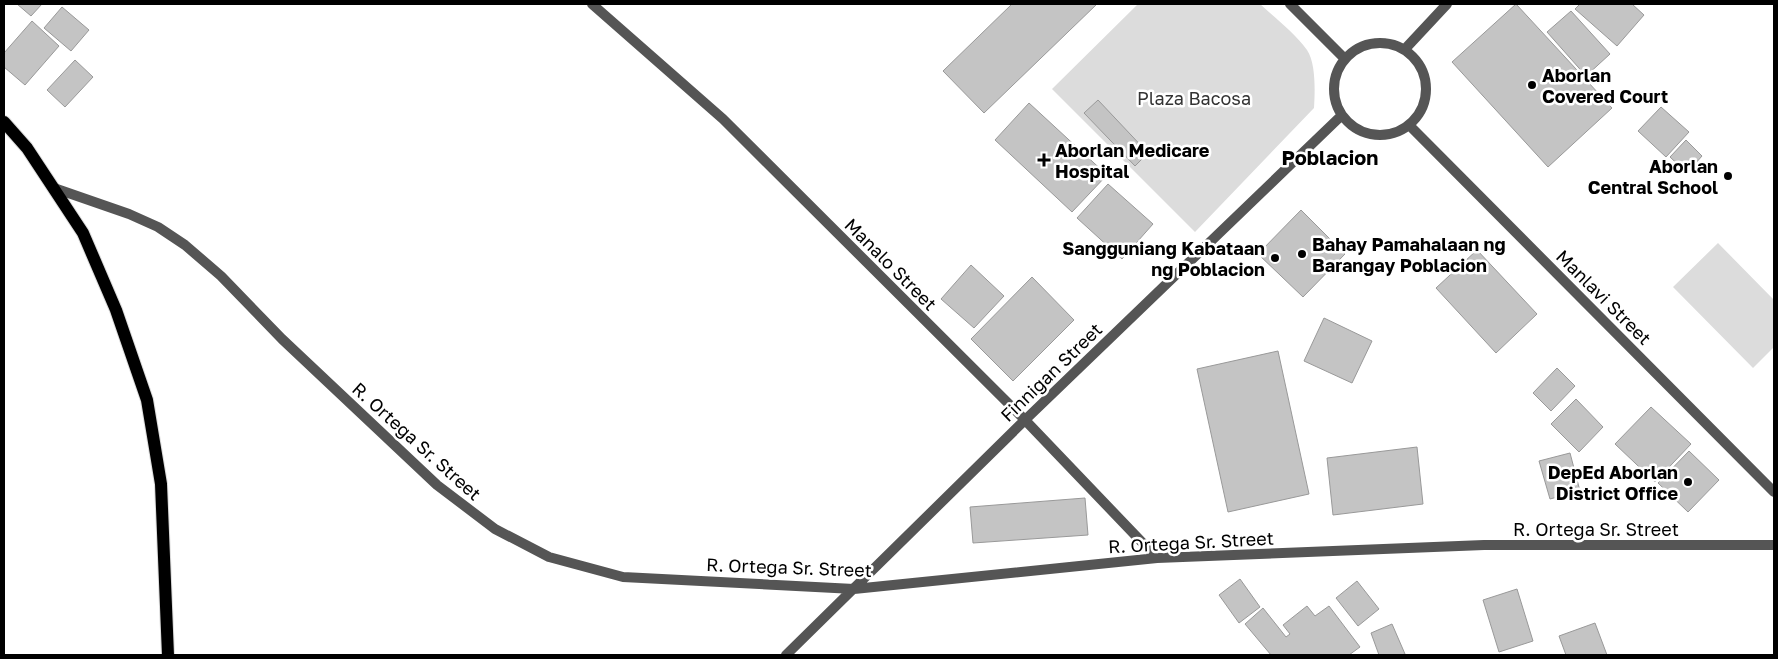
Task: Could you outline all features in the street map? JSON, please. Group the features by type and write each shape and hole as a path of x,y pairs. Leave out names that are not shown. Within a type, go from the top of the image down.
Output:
{"main road":[{"path":"4,122 27,148 83,233 116,310 147,400 161,484 168,655"}],"street":[{"name":"Manalo Street","path":"592,4 723,120 1025,420 1157,558"},
{"path":"1290,4 1345,59"},
{"path":"1405,50 1447,4"},
{"path":"1380,42 1393,44 1405,50 1416,59 1424,72 1427,86 1425,101 1419,114 1409,125 1396,132 1381,135 1366,133 1353,126 1342,115 1336,102 1334,87 1337,72 1345,59 1355,50 1367,44 1380,42"},
{"name":"Finnigan Street","path":"786,655 1025,420 1342,115"},
{"name":"Manlavi Street","path":"1409,125 1774,492"},
{"name":"R. Ortega Sr. Street","path":"54,188 129,214 158,227 185,245 221,276 282,339 437,485 495,530 549,557 623,577 854,588 1157,558 1484,545 1774,545"}],"green space":[{"name":"Plaza Bacosa","path":"1138,4 1260,4 1297,38 1307,50 1312,62 1315,94 1314,108 1195,232 1052,89"},
{"path":"1718,243 1774,300 1774,347 1753,368 1673,287"}],"building":[{"path":"17,4 42,4 31,16"},
{"path":"1012,4 1097,4 984,113 943,71"},
{"name":"Aborlan Covered Court","path":"1516,4 1612,108 1548,167 1452,62"},
{"path":"1580,4 1632,4 1644,15 1617,46 1575,9"},
{"path":"62,7 89,30 71,51 44,28"},
{"path":"1571,11 1610,54 1586,76 1547,32"},
{"path":"32,21 59,46 25,85 4,67 4,53"},
{"path":"75,60 93,77 65,107 47,90"},
{"path":"1098,100 1148,153 1135,166 1084,113"},
{"path":"1029,103 1107,175 1072,212 995,140"},
{"path":"1661,107 1689,132 1666,157 1638,131"},
{"path":"1686,140 1702,156 1687,173 1670,157"},
{"path":"1108,184 1153,224 1122,259 1077,218"},
{"name":"Bahay Pamahalaan ng Barangay Poblacion","path":"1301,210 1345,254 1303,297 1258,254"},
{"path":"1477,250 1537,314 1496,353 1436,288"},
{"path":"971,265 1004,296 974,328 941,299"},
{"path":"1032,277 1074,320 1013,381 971,339"},
{"path":"1324,318 1372,341 1352,383 1304,361"},
{"path":"1278,351 1309,494 1228,512 1197,369"},
{"path":"1557,368 1575,386 1551,411 1533,393"},
{"path":"1576,399 1603,427 1579,452 1551,424"},
{"path":"1651,407 1691,444 1655,482 1615,444"},
{"path":"1417,447 1423,504 1333,515 1327,458"},
{"name":"DepEd Aborlan District Office","path":"1689,451 1719,480 1688,512 1658,483"},
{"path":"1570,453 1580,491 1550,499 1539,461"},
{"path":"1085,498 1088,535 973,543 970,507"},
{"path":"1240,579 1260,607 1239,623 1219,595"},
{"path":"1357,581 1379,609 1358,626 1336,598"},
{"path":"1517,589 1533,641 1499,652 1483,600"},
{"path":"1307,606 1315,616 1329,606 1360,647 1349,655 1271,655 1245,624 1263,608 1286,637 1290,634 1283,625"},
{"path":"1595,623 1607,655 1566,655 1559,636"},
{"path":"1392,624 1405,654 1379,655 1371,633"}],"place":[{"name":"Aborlan Covered Court","path":"1532,85"},
{"name":"Aborlan Medicare Hospital","path":"1044,160"},
{"name":"Aborlan Central School","path":"1728,176"},
{"name":"Bahay Pamahalaan ng Barangay Poblacion","path":"1302,254"},
{"name":"Sangguniang Kabataan ng Poblacion","path":"1275,258"},
{"name":"DepEd Aborlan District Office","path":"1688,482"}],"district":[{"name":"Poblacion","path":"1330,157"}]}
